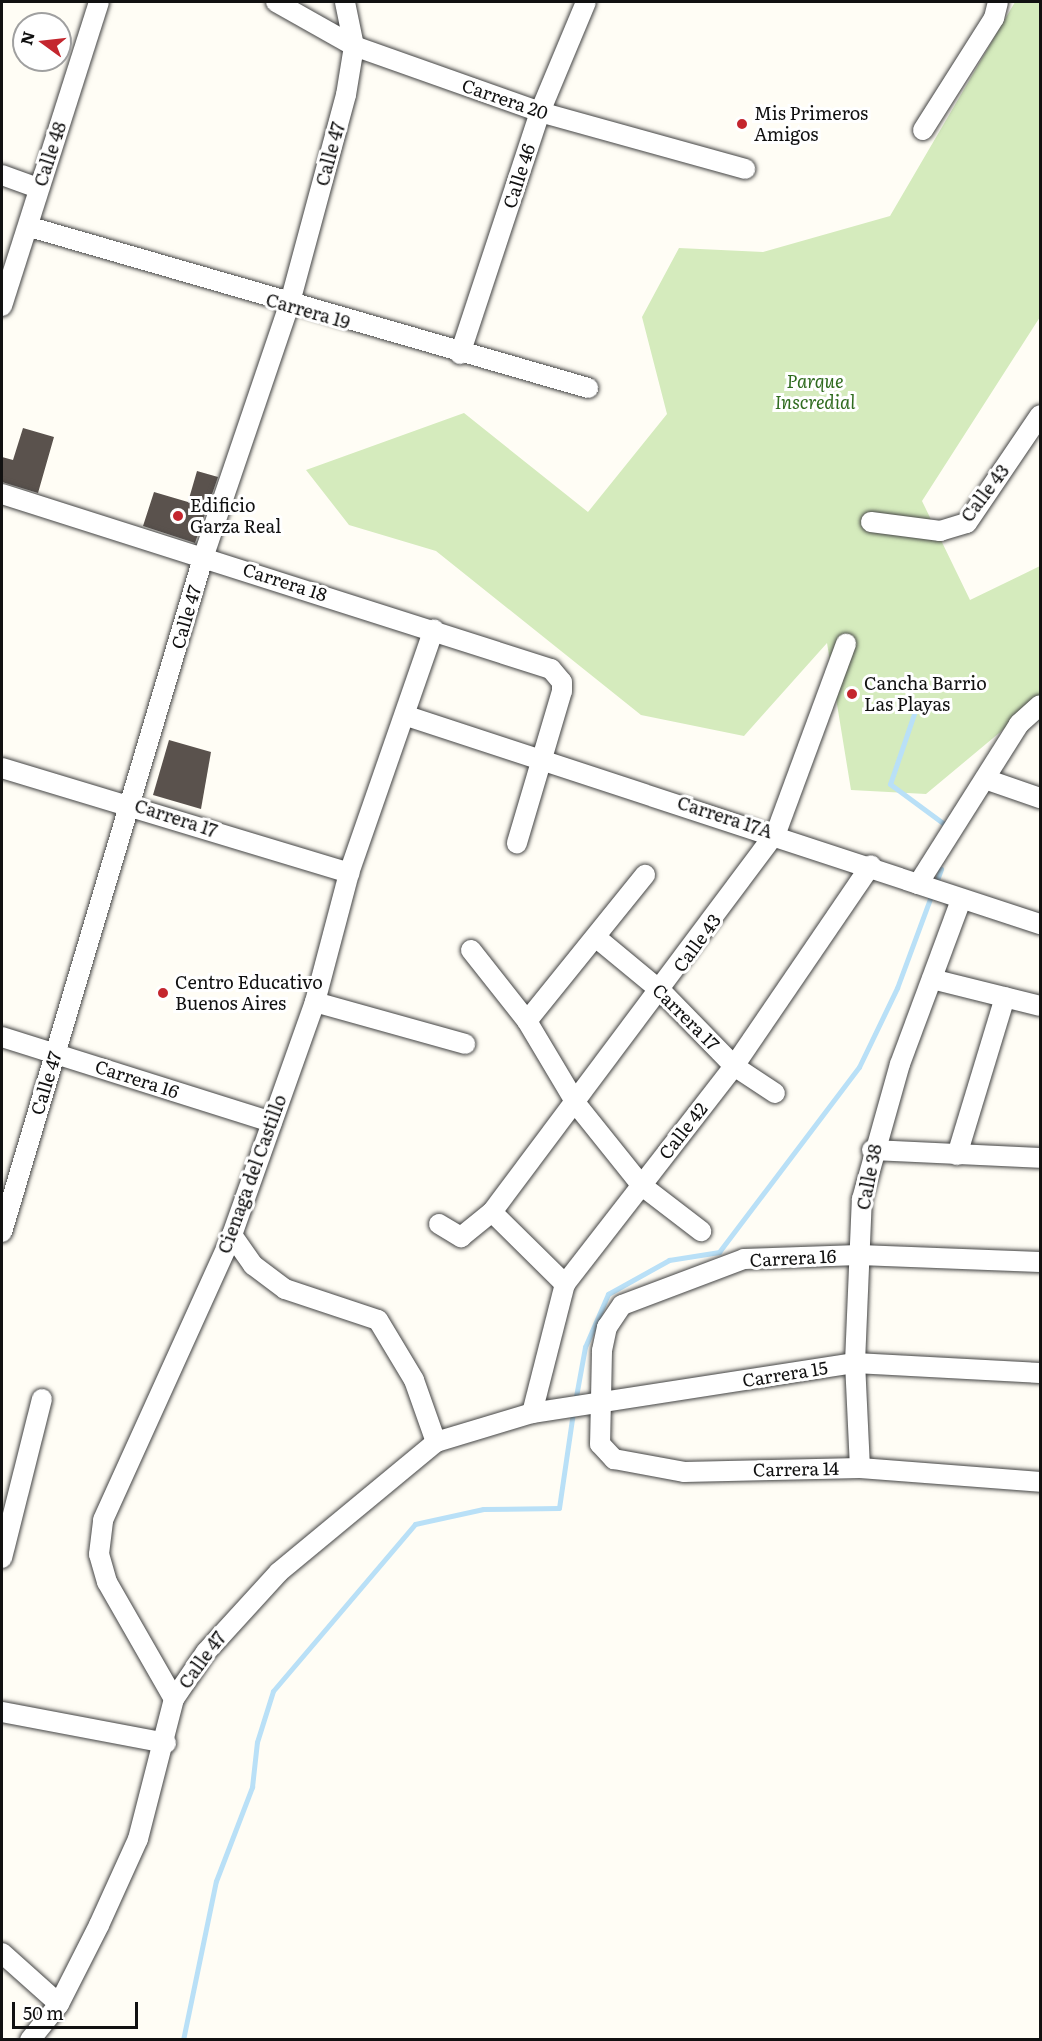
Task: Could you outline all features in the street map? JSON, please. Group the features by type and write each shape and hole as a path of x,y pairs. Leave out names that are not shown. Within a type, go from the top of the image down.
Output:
{"street":[{"name":"Calle 48","path":"2,306 30,227 38,188 99,2"},
{"name":"Carrera 20","path":"276,2 354,46 540,112 745,169"},
{"name":"Calle 47","path":"2,1232 132,804 204,555 289,306 346,94 354,46 345,2"},
{"name":"Calle 46","path":"460,354 540,112 586,2"},
{"path":"923,130 994,18 998,2"},
{"path":"2,175 38,188"},
{"name":"Carrera 19","path":"30,227 289,306 588,388"},
{"name":"Calle 43","path":"871,522 940,531 966,523 1041,414"},
{"name":"Carrera 18","path":"2,494 204,555 551,669 562,682 545,758"},
{"name":"Cienaga del Castillo","path":"174,1699 107,1582 99,1554 103,1520 232,1235 315,1002 349,873 408,716 434,629"},
{"name":"Calle 43","path":"438,1224 461,1237 492,1212 577,1105 662,992 776,833 846,644"},
{"name":"Calle 38","path":"860,1468 855,1363 859,1255 872,1150 932,979 938,891 985,779 1019,724 1041,705"},
{"name":"Carrera 17A","path":"408,716 776,833 871,865 938,891 1041,924"},
{"path":"518,843 545,758"},
{"name":"Carrera 17","path":"2,768 132,804 349,873"},
{"path":"985,779 1041,798"},
{"name":"Calle 42","path":"532,1413 566,1284 734,1066 871,865"},
{"path":"527,1021 598,939 645,875"},
{"name":"Carrera 17","path":"598,939 662,992 734,1066 775,1093"},
{"path":"471,950 527,1021 577,1105 641,1185 701,1231"},
{"path":"932,979 1041,1006"},
{"path":"957,1155 1005,998"},
{"path":"315,1002 465,1044"},
{"name":"Carrera 16","path":"2,1037 272,1122"},
{"path":"872,1150 1041,1158"},
{"path":"492,1212 566,1284"},
{"path":"232,1235 253,1265 285,1289 378,1320 414,1380 436,1442"},
{"name":"Carrera 16","path":"592,1406 607,1327 622,1305 744,1259 859,1255 1041,1262"},
{"name":"Carrera 15","path":"532,1413 592,1406 855,1363 1041,1373"},
{"path":"2,1558 4,1526 42,1399"},
{"name":"Carrera 14","path":"592,1406 600,1444 614,1459 684,1472 860,1468 1041,1482"},
{"name":"Calle 47","path":"30,2040 59,2004 138,1839 166,1743 174,1699 241,1608 436,1442 532,1413"},
{"path":"2,1712 166,1743"},
{"path":"2,1953 59,2004"}],"green space":[{"name":"Parque Inscredial","path":"1015,2 1040,3 1040,317 922,501 970,600 1040,566 1040,699 926,794 851,790 827,643 744,736 641,715 436,551 349,525 306,470 464,413 588,512 667,414 642,317 679,248 763,252 890,216"}],"building":[{"path":"23,428 54,437 38,493 2,482 2,457 13,460"},
{"name":"Edificio Garza Real","path":"197,471 218,477 195,543 143,526 154,492 188,502"},
{"path":"169,740 211,752 201,809 153,795"}],"waterway":[{"path":"915,711 890,784 944,824"},
{"path":"575,1402 585,1347 608,1294 669,1260 719,1252 859,1067 897,988 941,869"},
{"path":"183,2040 216,1881 252,1787 257,1742 273,1691 415,1524 483,1509 559,1508 573,1412"}],"place":[{"name":"Mis Primeros Amigos","path":"742,124"},
{"name":"Edificio Garza Real","path":"178,516"},
{"name":"Cancha Barrio Las Playas","path":"852,694"},
{"name":"Centro Educativo Buenos Aires","path":"163,993"}]}
